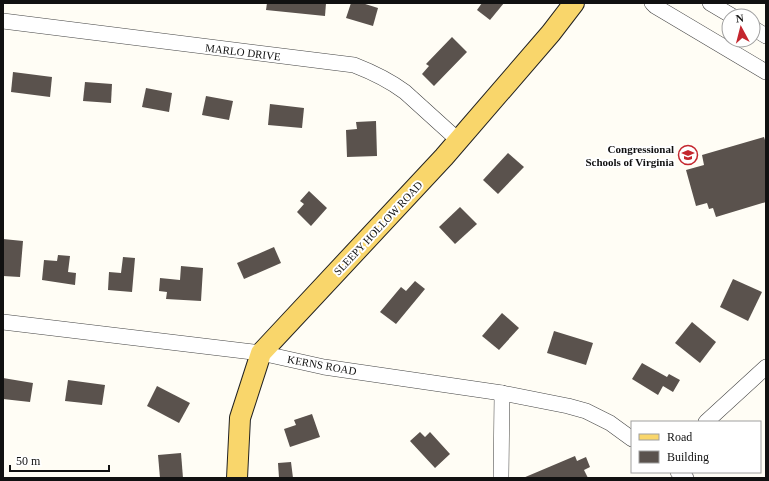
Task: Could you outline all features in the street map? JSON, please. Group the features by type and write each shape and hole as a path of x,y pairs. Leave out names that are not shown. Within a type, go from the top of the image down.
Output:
{"main road":[{"name":"SLEEPY HOLLOW ROAD","path":"237,478 240,418 262,353 444,157 551,33 574,3"}],"street":[{"path":"652,3 766,72"},
{"path":"710,3 721,10"},
{"name":"MARLO DRIVE","path":"3,21 354,65 367,70 405,92 458,140"},
{"name":"KERNS ROAD","path":"3,322 262,353 324,367 502,393 586,411 610,423 631,438"},
{"path":"707,421 766,367"},
{"path":"501,478 502,393"}],"building":[{"path":"267,3 326,3 325,16 266,10"},
{"path":"351,3 362,3 378,8 373,26 346,18"},
{"path":"482,3 504,3 490,20 477,10"},
{"path":"452,37 467,52 434,86 422,74 429,66 426,64"},
{"path":"13,72 52,77 50,97 11,92"},
{"path":"85,82 112,84 111,103 83,101"},
{"path":"146,88 172,93 169,112 142,107"},
{"path":"206,96 233,101 229,120 202,115"},
{"path":"270,104 304,108 302,128 268,125"},
{"path":"376,121 377,156 347,157 346,130 357,129 356,122"},
{"path":"764,137 766,143 766,202 716,217 713,208 709,209 707,203 696,206 686,170 704,165 702,155"},
{"path":"508,153 524,167 498,194 483,180"},
{"path":"309,191 327,208 311,226 297,212 304,204 300,201"},
{"path":"460,207 477,224 455,244 439,227"},
{"path":"3,239 23,241 20,277 3,276"},
{"path":"274,247 281,263 244,279 237,263"},
{"path":"58,255 70,256 68,272 76,273 75,285 42,280 44,260 57,261"},
{"path":"123,257 135,258 132,292 108,290 109,272 121,273"},
{"path":"181,266 203,268 201,301 166,299 167,292 159,291 160,278 180,280"},
{"path":"733,279 762,292 748,321 720,307"},
{"path":"415,281 425,289 396,324 380,312 401,287 406,291"},
{"path":"502,313 519,328 499,350 482,336"},
{"path":"692,322 716,342 700,363 675,343"},
{"path":"554,331 593,343 586,365 547,353"},
{"path":"642,363 667,377 669,374 680,380 673,392 663,386 658,395 632,379"},
{"path":"3,378 33,383 30,402 3,399"},
{"path":"68,380 105,385 102,405 65,401"},
{"path":"157,386 190,403 179,423 147,406"},
{"path":"312,414 320,437 290,447 284,429 296,425 294,420"},
{"path":"420,432 425,437 430,432 450,454 435,468 410,441"},
{"path":"181,453 183,478 160,478 158,455"},
{"path":"575,456 577,461 586,457 590,467 584,470 588,478 523,478"},
{"path":"291,462 293,478 279,478 278,463"}],"place":[{"name":"Congressional Schools of Virginia","path":"688,155"}]}
